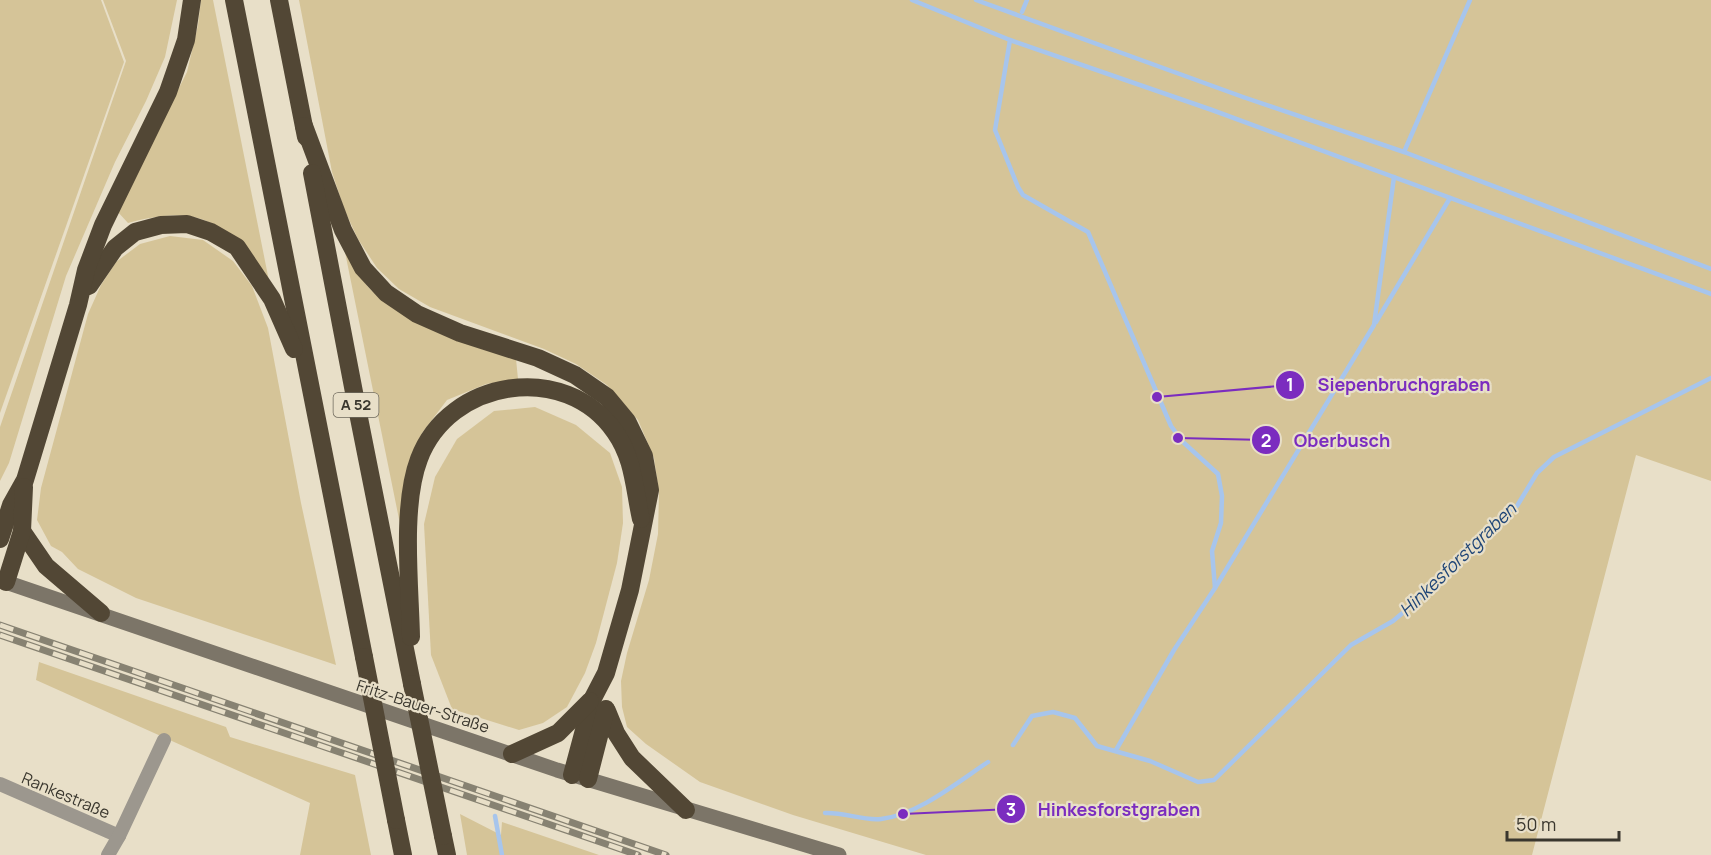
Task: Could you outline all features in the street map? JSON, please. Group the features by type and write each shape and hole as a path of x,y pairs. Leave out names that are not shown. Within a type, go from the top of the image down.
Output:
{"highway":[{"path":"3,580 22,531 25,480 78,305 86,270 103,225 168,92 186,40 192,0"},
{"name":"A 52","path":"234,0 403,855"},
{"name":"A 52","path":"279,0 358,413 447,855"},
{"path":"304,126 343,230 363,268 386,293 427,319 460,333 538,357 574,375 606,397 627,421 644,456 650,490 644,529 580,777"},
{"path":"78,305 103,263 115,248 135,232 161,225 187,225 211,232 237,247 272,298 308,380"},
{"path":"412,684 409,534 410,497 418,460 429,439 448,416 476,397 509,387 545,388 572,396 595,410 615,432 630,461 644,529"},
{"path":"0,539 6,510 25,480"},
{"path":"22,531 46,566 101,613"},
{"path":"512,754 558,733 599,705"},
{"path":"599,705 623,747 632,758 686,810"}],"main road":[{"name":"Fritz-Bauer-Straße","path":"3,580 268,673 580,777 839,855"}],"street":[{"path":"108,855 164,740"},
{"name":"Rankestraße","path":"0,784 119,836"}],"shaded area":[{"path":"0,0 101,0 124,62 0,413"},
{"path":"103,0 177,0 165,57 115,162 66,276 9,463 0,481 0,427 126,61"},
{"path":"201,0 213,0 269,281 221,230 211,223 200,218 176,215 128,223 117,211 187,72 198,25"},
{"path":"299,0 1711,0 1711,481 1636,455 1532,855 926,855 793,815 700,782 646,744 627,727 622,707 621,681 649,580 658,534 659,493 654,458 638,420 607,385 576,364 544,349 430,307 399,289 377,268 358,239 344,209 332,172"},
{"path":"170,236 203,240 233,261 252,286 268,328 301,503 336,665 136,598 78,569 62,552 51,546 37,520 41,488 88,314 101,285 116,262 140,244"},
{"path":"345,252 371,290 404,315 458,340 516,359 518,379 486,384 447,400 422,433 408,469 400,524"},
{"path":"535,407 576,425 610,453 622,487 623,523 617,563 596,643 585,673 567,707 543,723 519,730 452,709 431,655 424,524 435,477 457,439 494,411"},
{"path":"39,662 226,727 230,737 355,775 371,855 300,855 310,803 36,680"},
{"path":"460,814 501,835 502,822 599,855 467,855"}],"waterway":[{"path":"912,0 1010,40 1212,110 1711,294"},
{"path":"976,0 1243,97 1404,152 1711,269"},
{"path":"1022,12 1027,0"},
{"path":"1404,152 1470,0"},
{"path":"1010,40 995,130 1018,187 1023,195 1088,232 1171,426 1183,442 1218,474 1222,496 1221,523 1212,551 1215,588 1174,650 1116,750"},
{"path":"1215,588 1374,325 1394,177"},
{"path":"1376,322 1450,198"},
{"name":"Hinkesforstgraben","path":"1013,745 1032,716 1053,712 1075,718 1097,746 1150,761 1198,782 1214,780 1351,645 1393,621 1443,579 1490,525 1517,506 1537,473 1554,457 1711,378"},
{"name":"Hinkesforstgraben","path":"825,813 874,819 895,816 937,796 988,762"},
{"path":"495,816 502,855"}],"railway":[{"path":"0,625 666,855"},
{"path":"0,635 638,855"}],"place":[{"name":"Siepenbruchgraben","path":"1157,397"},
{"name":"Oberbusch","path":"1178,438"},
{"name":"Hinkesforstgraben","path":"903,814"}]}
